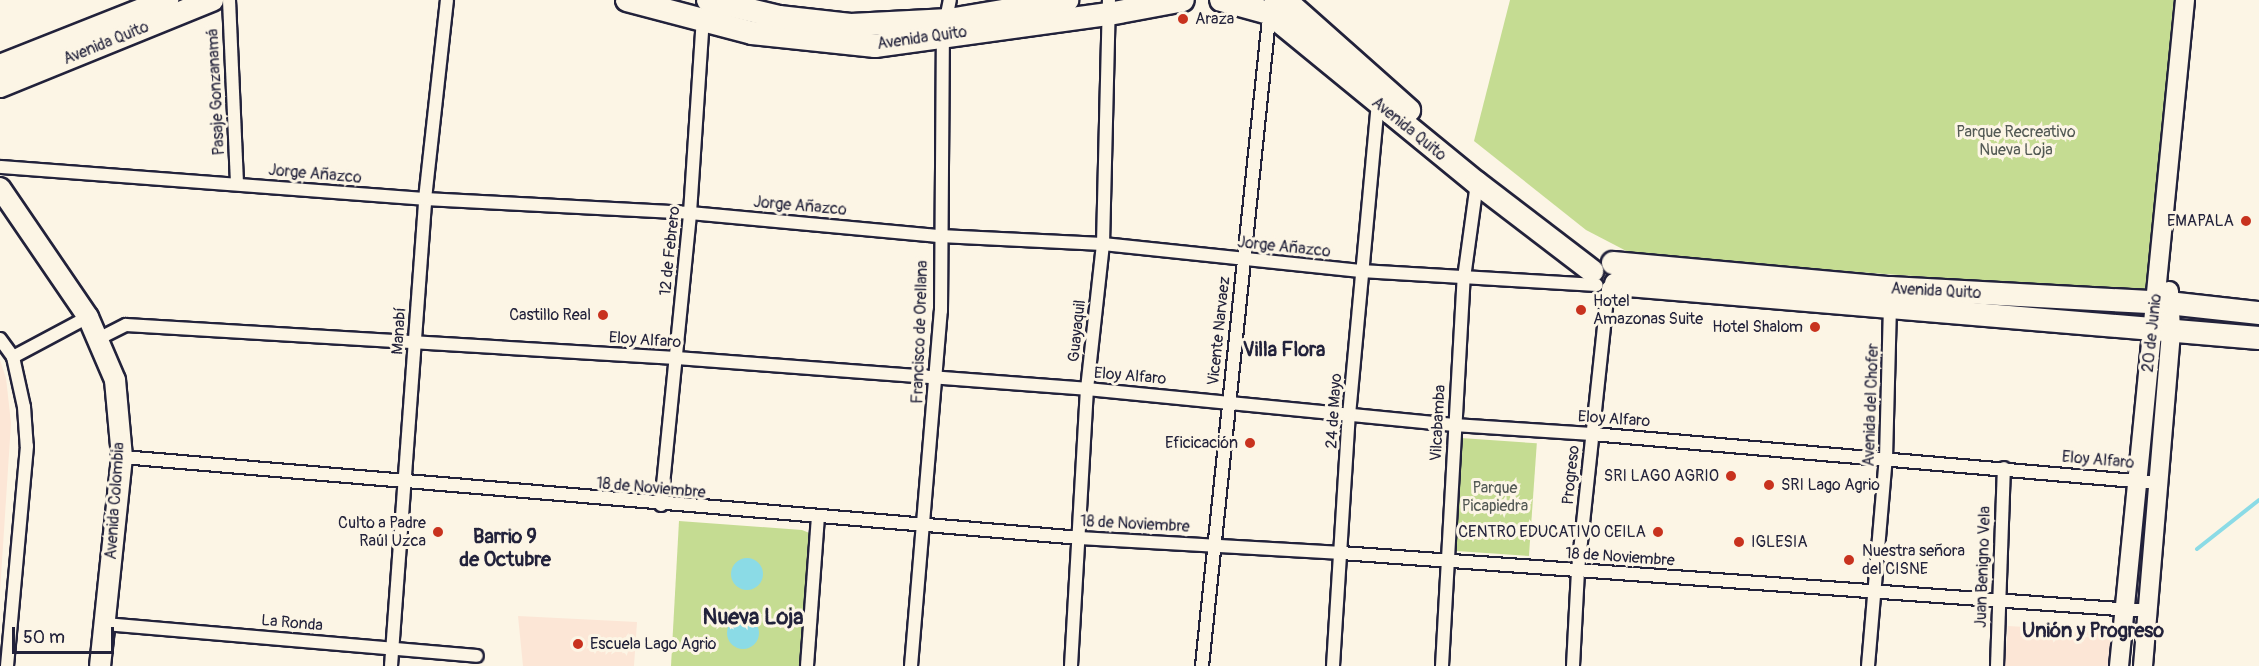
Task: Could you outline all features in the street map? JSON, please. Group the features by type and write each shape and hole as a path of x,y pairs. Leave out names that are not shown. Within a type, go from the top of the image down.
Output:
{"highway":[{"name":"Avenida Quito","path":"0,66 167,0"},
{"name":"Avenida Quito","path":"0,86 212,0"},
{"name":"Avenida Quito","path":"627,0 705,6 851,25 1183,0"},
{"name":"Avenida Quito","path":"947,18 1067,0"},
{"name":"Avenida Quito","path":"1221,0 1275,4 1477,183 1604,275 1890,298 2259,338"},
{"name":"Avenida Quito","path":"1381,96 1452,147 1604,275"},
{"name":"Avenida Quito","path":"1890,298 2162,302 2259,313"}],"main road":[{"name":"Avenida Colombia","path":"0,188 88,317 100,338 115,380 122,457 100,666"}],"street":[{"name":"Pasaje Gonzanamá","path":"229,0 237,182"},
{"name":"Manabí","path":"391,666 425,199 447,0"},
{"name":"20 de Junio","path":"2143,666 2158,483 2162,302 2185,0"},
{"name":"20 de Junio","path":"2162,302 2196,0"},
{"name":"Vicente Narvaez","path":"1202,666 1212,544 1275,4"},
{"name":"12 de Febrero","path":"661,505 690,213 705,6"},
{"name":"Guayaquil","path":"1071,666 1081,538 1087,389 1103,244 1109,7"},
{"name":"Francisco de Orellana","path":"911,666 936,377 947,18"},
{"name":"24 de Mayo","path":"1334,666 1349,415 1361,271 1381,96"},
{"name":"Jorge Añazco","path":"0,167 237,182 425,199 690,213 940,236 1103,244 1244,260 1464,278 1604,275"},
{"name":"Vilcabamba","path":"1442,666 1464,278 1477,183"},
{"name":"Progreso","path":"1573,666 1578,570 1592,434 1604,275"},
{"name":"Avenida del Chofer","path":"1868,666 1886,458 1890,298"},
{"path":"13,357 88,317"},
{"name":"Eloy Alfaro","path":"100,338 126,326 676,358 1087,389 1228,401 1454,425 1886,458 2158,483"},
{"name":"20 de Junio","path":"2119,666 2135,480 2162,329"},
{"path":"0,339 13,357 24,407 27,446 7,666"},
{"name":"18 de Noviembre","path":"122,457 661,505 923,523 1081,538 1212,544 2123,608 2147,612"},
{"name":"Juan Benigno Vela","path":"1997,666 2004,468"},
{"path":"807,666 818,516"},
{"name":"La Ronda","path":"105,624 477,656"}],"shaded area":[{"path":"0,360 6,378 11,423 0,592"},
{"name":"Escuela Lago Agrio","path":"518,616 637,622 634,666 523,666"},
{"path":"2008,626 2118,632 2115,666 2005,666"}],"green space":[{"name":"Parque Recreativo Nueva Loja","path":"1510,0 2178,0 2148,293 1636,256 1586,230 1474,141"},
{"name":"Parque Picapiedra","path":"1461,438 1537,443 1529,556 1453,551"},
{"path":"679,521 802,530 812,534 801,666 671,666"}],"water":[{"path":"747,558 759,562 763,574 759,586 747,590 735,586 731,574 735,562"},
{"path":"743,617 754,622 759,633 754,644 743,649 732,644 727,633 732,622"}],"waterway":[{"path":"2197,549 2259,500"}],"place":[{"name":"Araza","path":"1183,19"},
{"name":"EMAPALA","path":"2246,221"},
{"name":"Hotel Amazonas Suite","path":"1581,310"},
{"name":"Castillo Real","path":"603,315"},
{"name":"Hotel Shalom","path":"1815,327"},
{"name":"Eficicación","path":"1250,443"},
{"name":"SRI LAGO AGRIO","path":"1731,476"},
{"name":"SRI Lago Agrio","path":"1769,485"},
{"name":"Culto a Padre Raúl Uzca","path":"438,532"},
{"name":"CENTRO EDUCATIVO CEILA","path":"1658,532"},
{"name":"IGLESIA","path":"1739,542"},
{"name":"Nuestra señora del CISNE","path":"1849,560"},
{"name":"Escuela Lago Agrio","path":"578,644"}],"district":[{"name":"Villa Flora","path":"1284,349"},
{"name":"Barrio 9 de Octubre","path":"505,548"},
{"name":"Nueva Loja","path":"753,618"},
{"name":"Unión y Progreso","path":"2093,630"}]}
